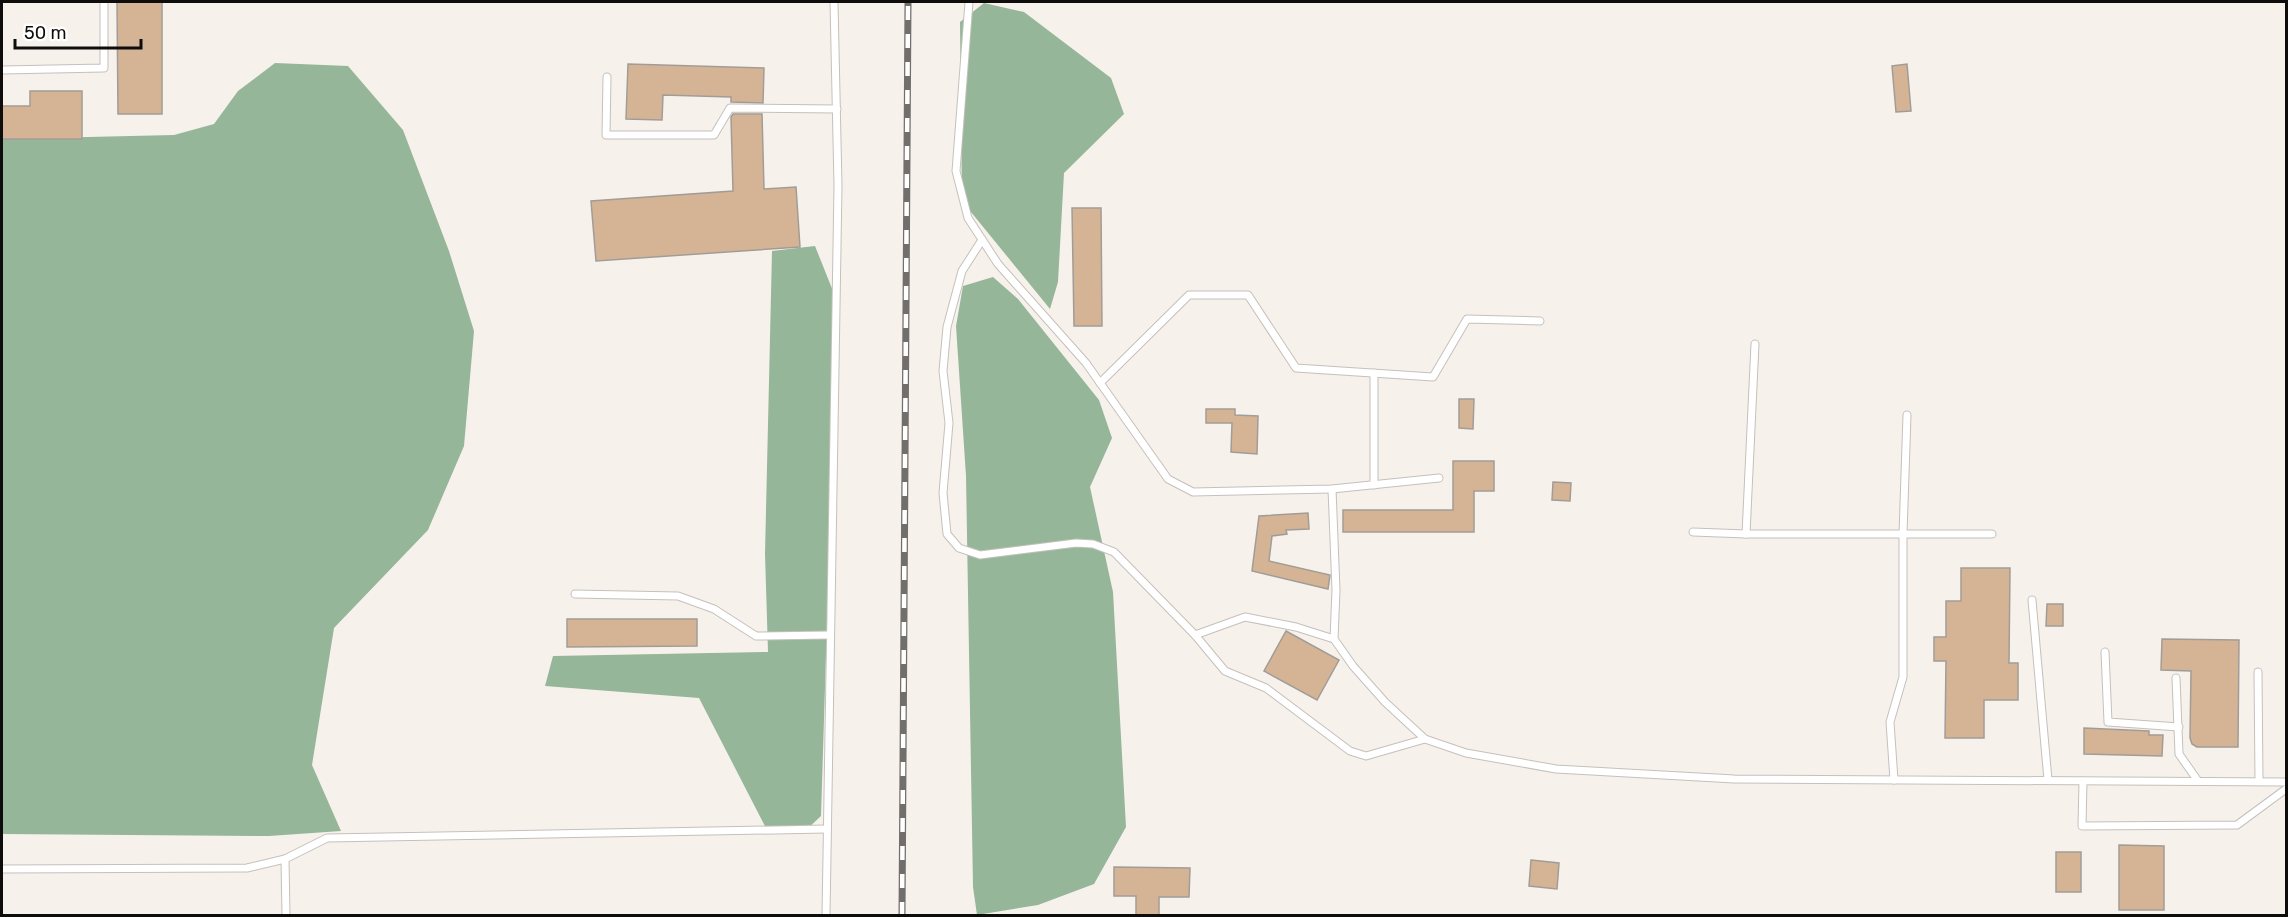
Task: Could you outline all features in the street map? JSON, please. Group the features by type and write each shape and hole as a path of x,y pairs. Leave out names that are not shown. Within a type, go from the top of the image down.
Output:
{"lane":[{"path":"2,70 104,68 104,2"},
{"path":"826,915 837,278 837,109 834,2"},
{"path":"969,2 956,171 968,218 998,264 1086,363 1168,478 1193,492 1332,489 1439,478"},
{"path":"607,77 606,135 714,135 730,108 837,109"},
{"path":"982,240 962,271 947,327 943,371 949,423 943,493 946,534 958,548 980,555 1076,543 1093,544 1114,552 1195,635 1225,671 1266,688 1350,751 1366,756 1425,739"},
{"path":"1100,383 1189,296 1248,295 1296,368 1433,377 1467,319 1540,321"},
{"path":"1746,534 1755,344"},
{"path":"1374,373 1374,484"},
{"path":"1894,780 1890,722 1903,677 1903,534 1907,416"},
{"path":"1332,489 1336,590 1334,639"},
{"path":"1693,532 1992,534"},
{"path":"575,594 678,596 714,609 756,636 830,635"},
{"path":"2032,600 2048,780"},
{"path":"1195,635 1245,617 1296,627 1334,639 1353,666 1385,702 1425,739 1466,753 1556,769 1734,779 2286,782"},
{"path":"2104,652 2108,722 2179,727"},
{"path":"2258,672 2259,781"},
{"path":"2176,678 2179,754 2198,781"},
{"path":"2083,781 2082,826 2237,825 2286,789"},
{"path":"2,869 247,868 285,859 327,838 826,829"},
{"path":"285,859 286,915"}],"green space":[{"path":"984,3 1024,12 1111,78 1124,114 1064,173 1058,282 1050,309 962,201 960,22"},
{"path":"275,63 348,66 403,130 449,251 474,331 464,446 428,530 334,628 312,765 341,831 269,836 2,834 2,139 174,135 214,124 238,91"},
{"path":"815,246 837,301 821,816 804,832 768,832 699,698 545,686 553,656 768,652 765,554 772,251"},
{"path":"993,277 1018,299 1099,400 1112,438 1090,487 1113,592 1126,827 1094,884 1038,905 977,915 973,887 966,476 956,326 963,286"}],"building":[{"path":"117,2 162,2 162,114 118,114"},
{"path":"628,64 764,68 763,103 731,102 731,97 663,95 662,120 626,119"},
{"path":"1907,64 1911,111 1896,112 1892,66"},
{"path":"30,91 82,91 82,139 2,139 2,106 30,106"},
{"path":"733,114 762,114 764,189 796,187 800,247 596,261 591,201 733,191 731,117"},
{"path":"1072,208 1101,208 1102,326 1074,326"},
{"path":"1459,399 1474,399 1473,429 1459,428"},
{"path":"1206,409 1235,409 1235,415 1258,416 1257,454 1231,452 1232,423 1206,423"},
{"path":"1453,461 1494,461 1494,491 1474,491 1474,532 1343,532 1343,510 1453,510"},
{"path":"1553,482 1571,483 1570,501 1552,500"},
{"path":"1308,513 1309,529 1286,530 1287,534 1272,536 1269,561 1330,575 1328,589 1252,571 1259,516"},
{"path":"1961,568 2010,568 2009,663 2018,663 2018,700 1984,700 1984,738 1945,738 1946,661 1934,661 1934,637 1946,637 1946,601 1961,601"},
{"path":"2047,604 2063,604 2063,626 2046,626"},
{"path":"567,619 697,619 697,646 567,647"},
{"path":"1286,631 1339,660 1317,700 1264,671"},
{"path":"2162,639 2239,640 2238,747 2197,747 2192,744 2190,738 2191,671 2161,670"},
{"path":"2084,728 2149,731 2149,735 2163,735 2162,756 2084,754"},
{"path":"2119,845 2164,846 2164,910 2119,910"},
{"path":"2056,852 2081,852 2081,892 2056,892"},
{"path":"1531,860 1559,863 1557,889 1529,886"},
{"path":"1114,867 1190,868 1189,897 1159,897 1159,915 1136,915 1136,896 1114,896"}],"railway":[{"path":"902,916 908,2"}]}
